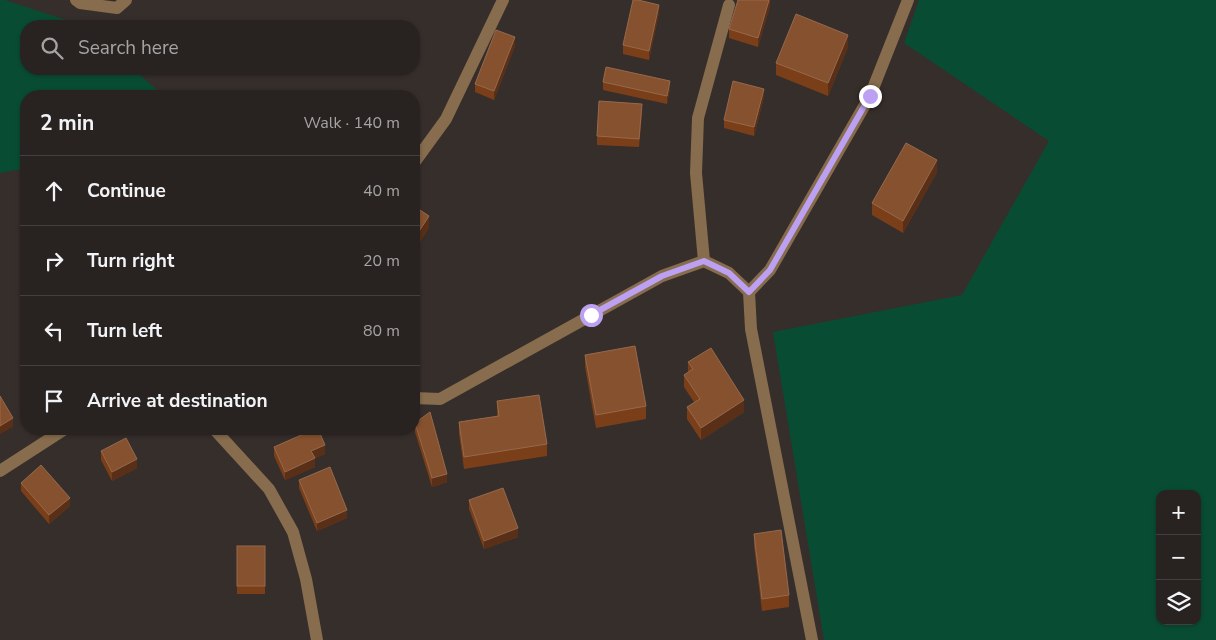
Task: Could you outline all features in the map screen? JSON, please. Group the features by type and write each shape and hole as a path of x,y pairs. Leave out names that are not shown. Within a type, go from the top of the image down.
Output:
{"street":[{"path":"76,0 80,3 117,8 126,0"},
{"path":"420,155 446,119 503,0"},
{"path":"749,292 770,270 870,96 908,0"},
{"path":"704,261 696,173 698,118 729,5"},
{"path":"420,398 440,398 662,276 704,261 729,273 749,292 751,329 812,640"},
{"path":"0,471 56,435"},
{"path":"220,435 269,489 292,532 306,579 317,640"}],"green space":[{"path":"0,0 66,20 20,20 20,75 140,75 157,90 20,90 20,169 0,173"},
{"path":"919,0 1216,0 1216,640 824,640 773,332 962,295 1049,141 904,43"}],"building":[{"path":"633,0 659,5 649,51 623,45"},
{"path":"738,0 769,0 758,38 729,29"},
{"path":"796,14 848,35 828,83 776,63"},
{"path":"496,30 515,37 494,91 475,84"},
{"path":"606,67 670,81 667,96 603,82"},
{"path":"733,81 764,89 754,127 724,120"},
{"path":"599,101 642,104 639,139 597,136"},
{"path":"906,143 937,160 903,221 872,203"},
{"path":"420,210 429,216 420,230"},
{"path":"635,346 646,406 596,415 585,355"},
{"path":"711,348 744,400 701,428 687,407 700,399 684,375 693,369 688,362"},
{"path":"539,395 547,444 464,457 459,422 499,416 497,401"},
{"path":"0,396 13,418 0,426"},
{"path":"430,412 447,474 432,478 419,435 420,419"},
{"path":"301,435 321,435 325,445 311,451 315,458 285,472 274,447"},
{"path":"126,438 137,459 112,472 101,451"},
{"path":"41,465 70,498 49,515 21,483"},
{"path":"330,467 347,510 317,523 299,480"},
{"path":"503,488 518,528 484,541 469,500"},
{"path":"781,530 789,595 762,599 754,534"},
{"path":"237,546 265,546 265,586 237,586"}],"route":[{"path":"591,315 662,276 704,261 729,273 749,292 770,270 870,96"}]}
